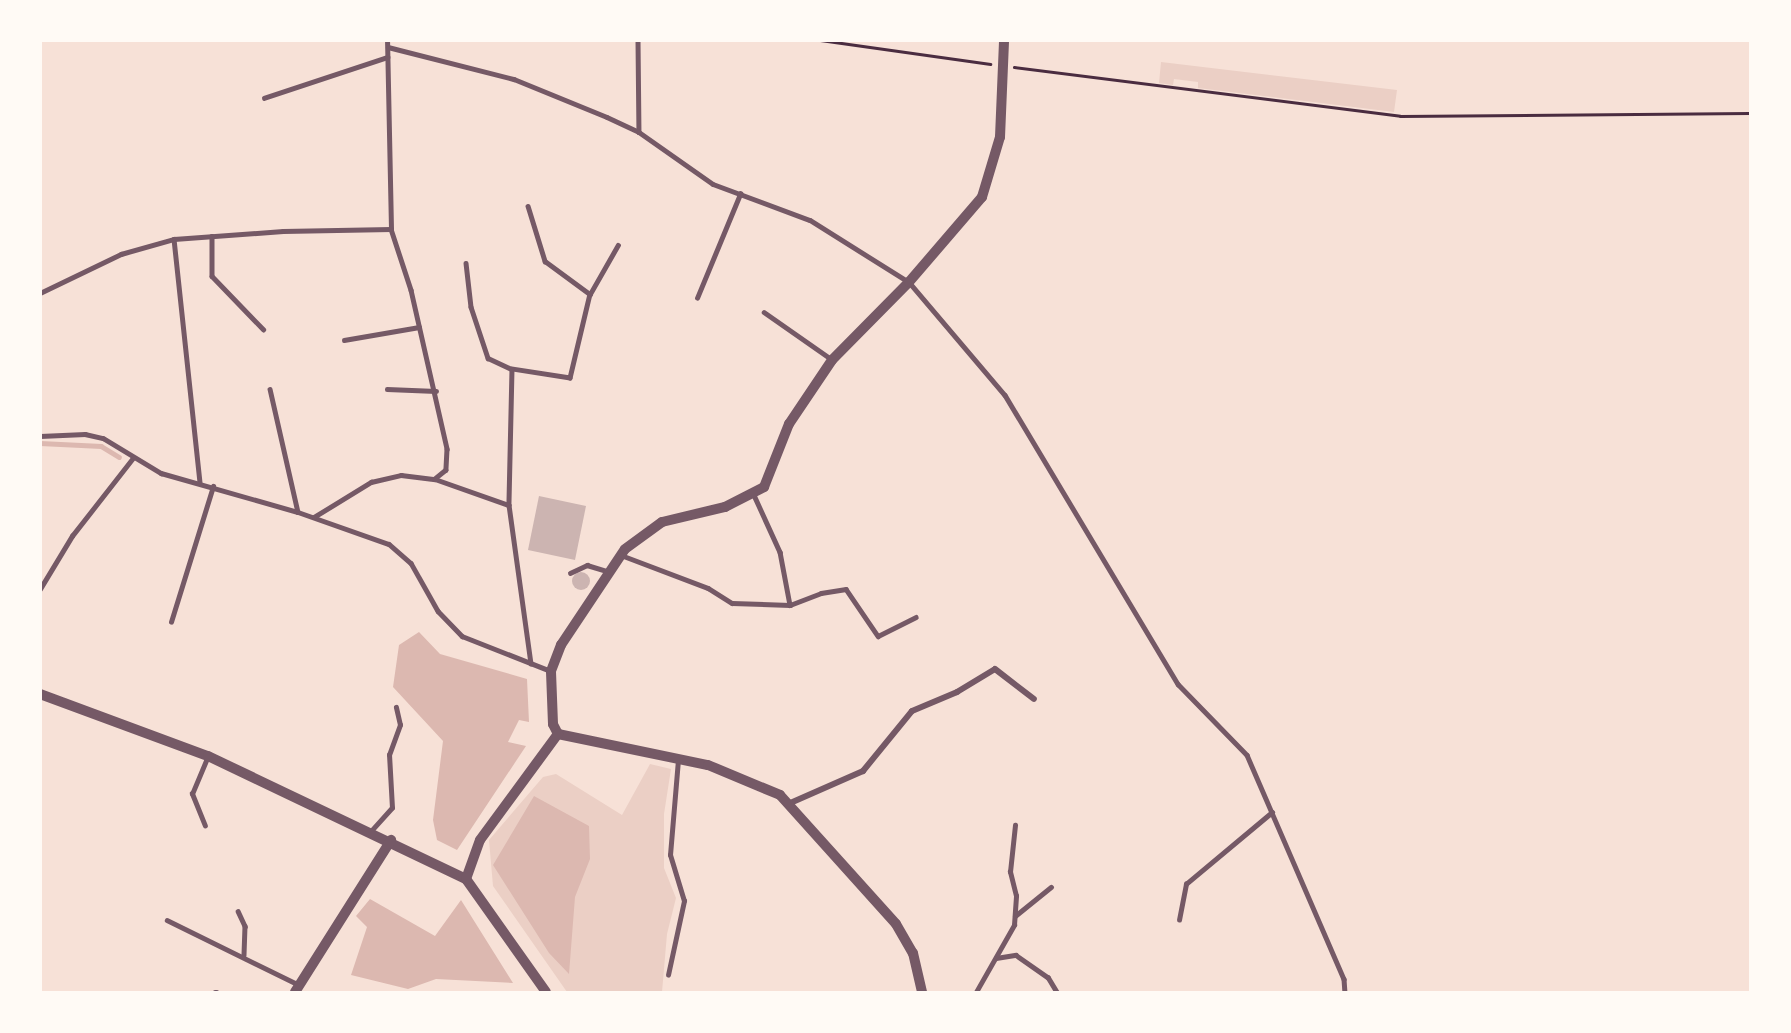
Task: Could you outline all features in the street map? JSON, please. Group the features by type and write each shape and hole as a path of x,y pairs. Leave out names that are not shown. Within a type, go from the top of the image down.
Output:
{"street":[{"path":"558,734 554,724 551,671 561,645 621,555 662,522 726,507 754,495 764,487 789,424 832,360 909,282 982,197 1000,137 1004,40"},
{"path":"788,804 863,771 912,711 957,693 995,669 1034,699"},
{"path":"40,694 208,756 390,840 466,879 546,993"},
{"path":"558,734 744,777 780,795 896,924 913,953 922,993"},
{"path":"466,879 480,840 558,734"},
{"path":"298,989 390,840"}],"lane":[{"path":"387,40 391,229 436,392 447,450 446,470 435,479"},
{"path":"638,40 639,132"},
{"path":"388,47 514,79 639,132 692,171 740,194 810,220 909,282 1005,395 1178,684 1247,755 1344,980 1345,993"},
{"path":"264,98 387,57"},
{"path":"697,298 740,194"},
{"path":"528,206 545,261 590,294"},
{"path":"40,293 121,255 174,239 391,229"},
{"path":"212,236 212,276 263,328"},
{"path":"174,239 200,482"},
{"path":"466,263 471,307 488,358 512,369 570,378 590,294 618,245"},
{"path":"765,312 832,360"},
{"path":"344,340 419,327"},
{"path":"512,369 509,505 531,663"},
{"path":"270,389 298,512"},
{"path":"387,389 436,392"},
{"path":"40,436 85,434 104,438 133,458 161,473 200,482 298,512 389,544 411,563 438,611 462,636 551,671"},
{"path":"40,589 72,536 133,458"},
{"path":"314,518 371,482 401,476 435,479 509,505"},
{"path":"171,621 213,486"},
{"path":"754,495 780,552 790,605"},
{"path":"621,555 708,588 732,603 790,605 821,593 846,589 878,636 916,617"},
{"path":"570,573 587,565 610,572"},
{"path":"371,831 392,808 389,755 400,725 396,707"},
{"path":"205,826 192,794 208,756"},
{"path":"668,975 684,901 670,855 678,760"},
{"path":"1179,920 1186,884 1272,812"},
{"path":"976,993 1014,926 1016,896 1011,872 1015,825"},
{"path":"1015,916 1052,887"},
{"path":"238,911 245,926 244,955"},
{"path":"167,920 244,955 298,989"},
{"path":"996,958 1016,956 1048,977 1057,993"}],"path":[{"path":"820,40 1003,66 1411,117 1750,112"}],"shaded area":[{"path":"1161,62 1397,90 1394,112 1198,88 1198,82 1174,79 1173,85 1159,83"},
{"path":"419,632 440,654 527,679 529,722 519,720 508,742 526,746 457,850 437,840 433,820 443,741 393,687 399,645"},
{"path":"650,764 671,769 664,814 664,868 676,898 667,934 662,992 567,992 493,886 489,840 543,777 556,774 622,815"},
{"path":"534,796 589,826 590,859 575,897 569,974 549,953 493,865"},
{"path":"370,899 435,936 461,900 513,983 436,979 408,989 351,975 367,927 356,916"}],"building":[{"path":"539,496 586,506 575,560 528,550"},
{"path":"581,572 587,575 590,581 587,587 581,590 575,587 572,581 575,575"}],"waterway":[{"path":"40,443 101,446 119,457"}]}
